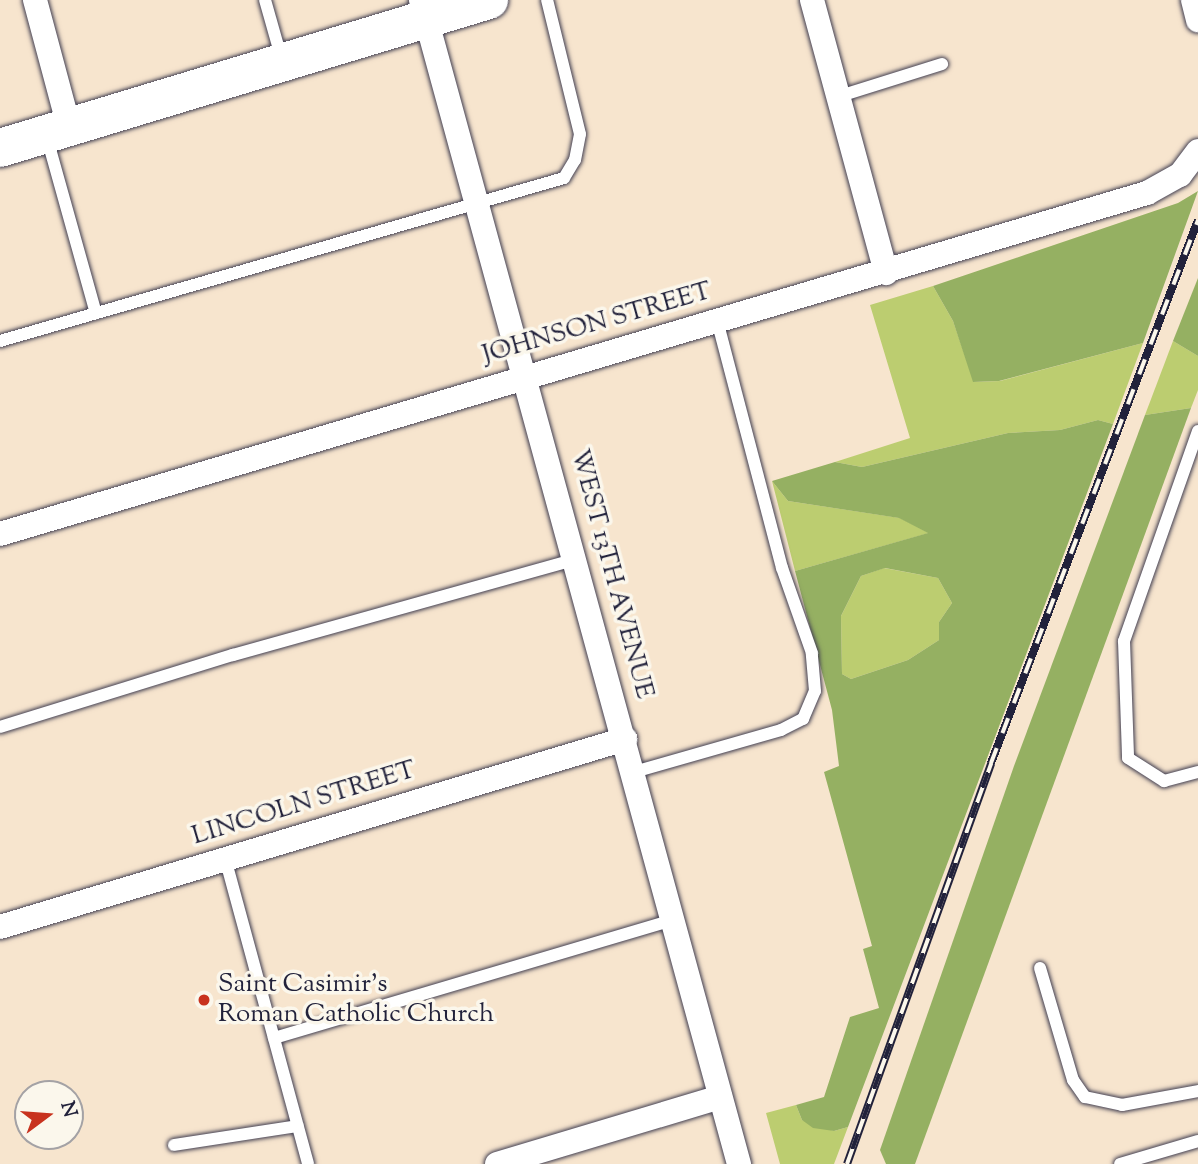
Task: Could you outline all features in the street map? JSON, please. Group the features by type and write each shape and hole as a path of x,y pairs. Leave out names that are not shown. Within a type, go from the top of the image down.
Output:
{"main road":[{"path":"0,148 283,62 424,9 489,0"}],"street":[{"path":"35,0 57,131"},
{"path":"812,0 886,273"},
{"path":"1193,0 1198,19"},
{"name":"WEST 13TH AVENUE","path":"424,9 739,1164"},
{"name":"JOHNSON STREET","path":"0,534 525,376 886,273 1147,192 1180,175 1198,151"},
{"name":"LINCOLN STREET","path":"0,927 625,739"},
{"path":"497,1164 720,1097"}],"lane":[{"path":"265,0 283,62"},
{"path":"0,341 477,201 557,182 575,160 578,116 547,0"},
{"path":"840,96 942,64"},
{"path":"57,131 96,313"},
{"path":"634,772 781,730 803,719 815,691 812,653 782,568 717,320"},
{"path":"1198,431 1124,641 1128,758 1164,781 1198,772"},
{"path":"0,727 233,655 576,559"},
{"path":"225,858 308,1164"},
{"path":"274,1038 673,920"},
{"path":"1040,968 1073,1080 1085,1097 1122,1105 1198,1091"},
{"path":"174,1144 298,1126"},
{"path":"1121,1164 1198,1141"}],"green space":[{"path":"1198,191 1143,343 999,381 973,382 953,321 933,286 1178,203"},
{"path":"1198,278 1198,356 1173,341"},
{"path":"933,286 953,321 974,382 1000,381 1143,343 1113,424 1098,420 1060,430 1008,433 862,467 835,462 910,438 870,305"},
{"path":"1173,341 1198,356 1198,390 1191,408 1145,415"},
{"path":"1191,408 915,1164 886,1164 880,1150 1014,766 1145,415"},
{"path":"1098,420 1113,424 848,1127 834,1131 813,1128 802,1120 796,1105 824,1097 850,1017 879,1008 863,949 872,946 824,772 839,766 832,710 795,571 928,533 899,518 788,501 772,481 835,462 862,467 1008,433 1060,430","holes":["885,568 938,578 952,603 939,622 939,640 908,660 851,679 842,674 841,616 861,576"]},
{"path":"772,481 788,501 900,518 929,533 795,571"},
{"path":"884,568 938,578 952,603 939,622 939,640 908,660 851,679 842,674 841,616 861,576"},
{"path":"796,1105 802,1120 834,1131 848,1127 834,1164 780,1164 766,1113"}],"railway":[{"path":"847,1164 991,763 1198,220"}],"place":[{"name":"Saint Casimir's Roman Catholic Church","path":"204,1000"}]}
